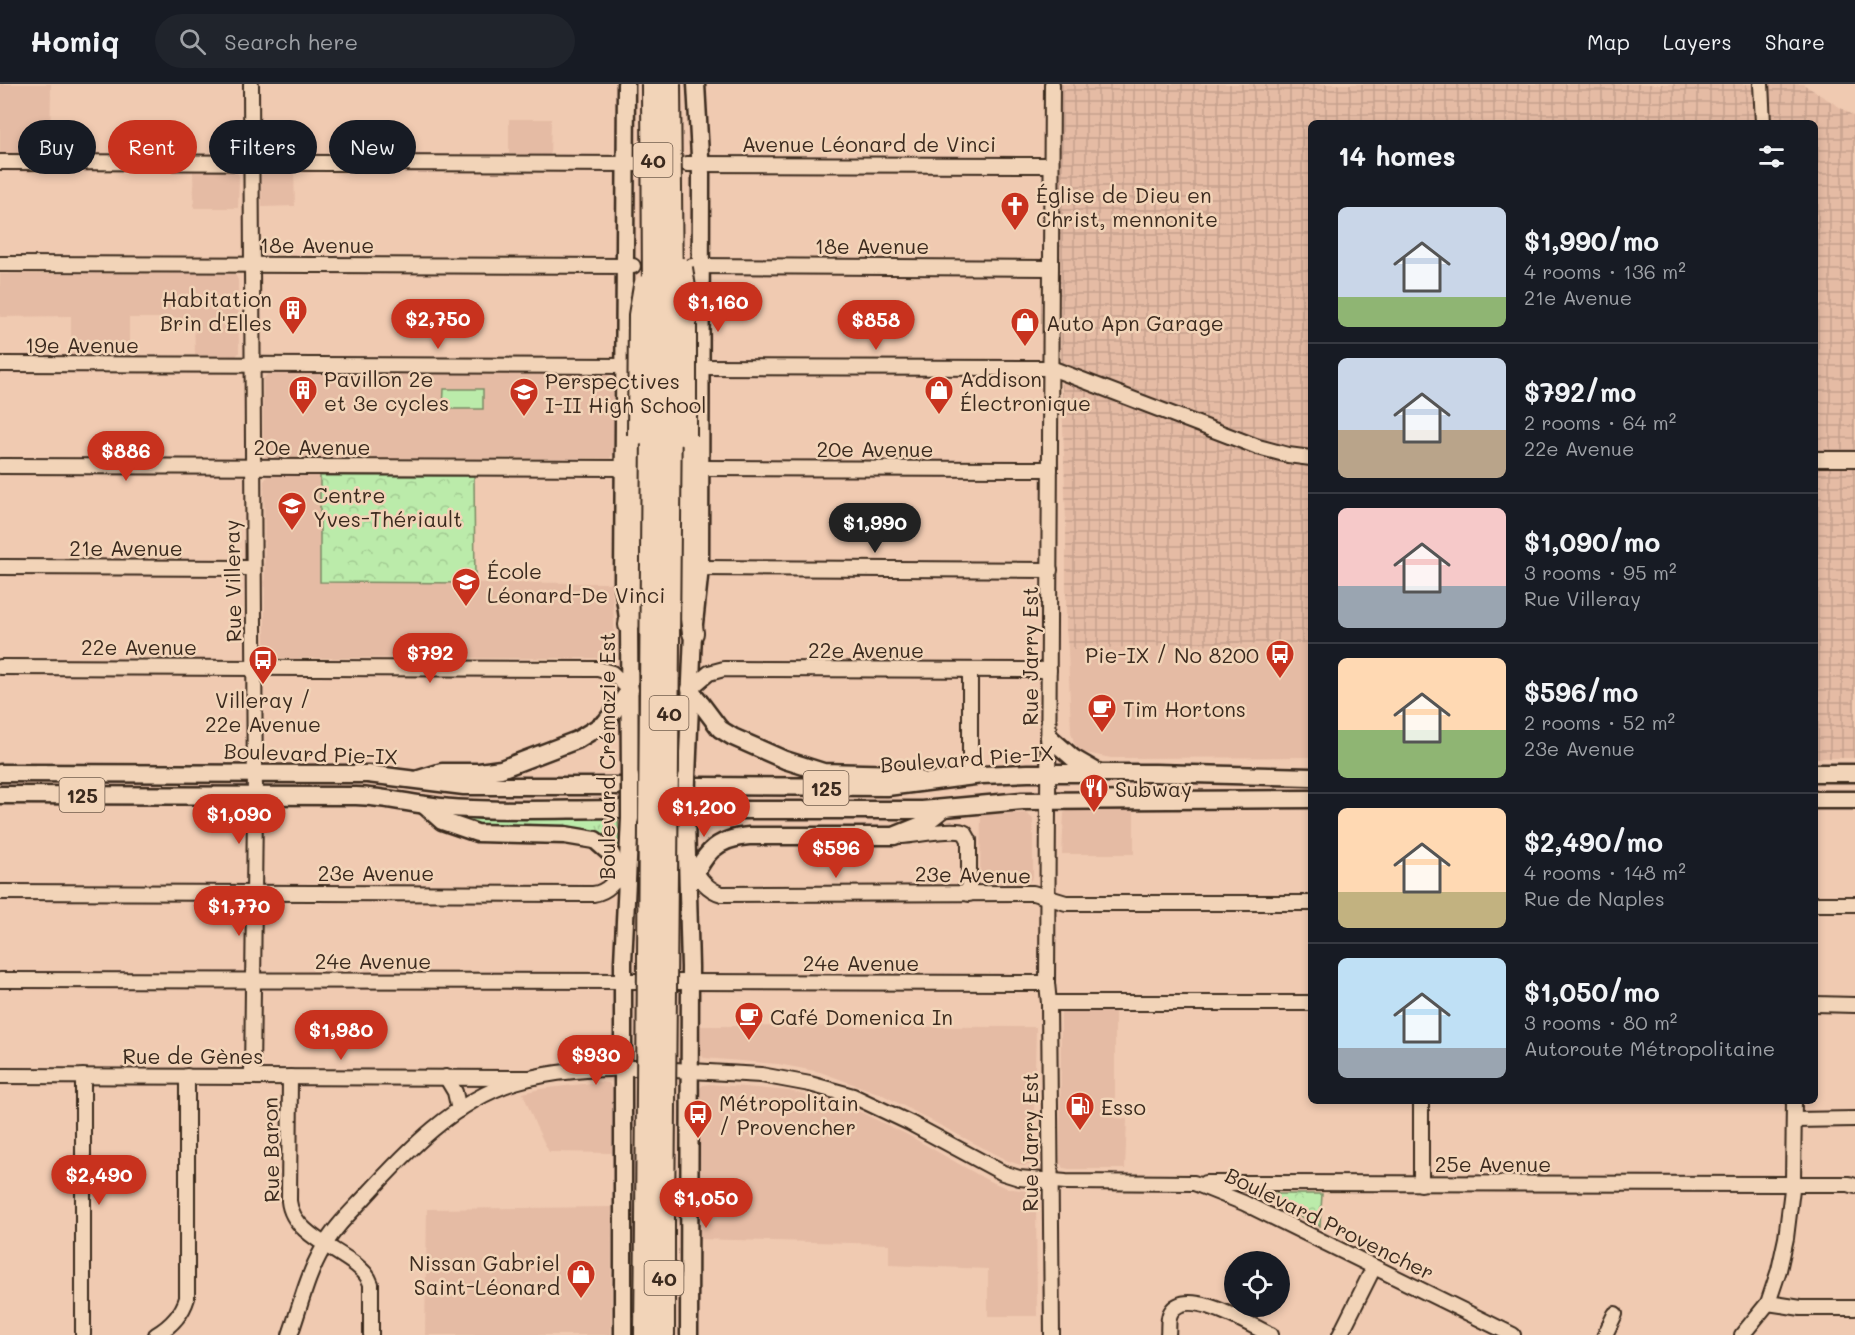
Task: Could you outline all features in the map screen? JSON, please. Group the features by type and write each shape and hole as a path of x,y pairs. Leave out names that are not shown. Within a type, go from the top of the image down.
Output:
{"highway":[{"name":"40","path":"652,84 655,1222 664,1335"},
{"name":"40","path":"645,1335 655,1222 672,204 670,84"},
{"path":"672,204 686,294 686,583 693,633"},
{"path":"629,625 637,583 639,315 654,237"}],"main road":[{"name":"Boulevard Crémazie Est","path":"623,1335 631,981 625,867 625,782 630,690 629,625 623,584 623,468 628,366 632,164 626,84"},
{"path":"689,1335 682,982 687,857 692,815 690,689 700,568 694,164 696,84"},
{"path":"690,689 713,722 726,734 785,759 824,771 902,774 926,783"},
{"path":"415,781 442,772 497,770 577,740 605,723 630,690"},
{"path":"1049,737 1073,758 1099,773"},
{"name":"Boulevard Pie-IX","path":"0,772 368,774 480,787 625,782"},
{"name":"Boulevard Pie-IX","path":"692,781 855,788 888,787 1028,773 1308,777"},
{"path":"1818,773 1855,773"},
{"name":"Boulevard Pie-IX","path":"0,795 372,796 424,805 474,809 625,814"},
{"name":"125","path":"692,815 943,809 1002,801 1308,799"},
{"path":"1818,800 1855,800"},
{"path":"424,805 442,821 477,833 565,835 590,838 604,847 625,867"},
{"path":"687,889 710,850 721,843 741,837 894,836 924,824 943,809"}],"street":[{"name":"Rue Villeray","path":"251,84 251,120"},
{"name":"Rue Jarry Est","path":"1052,84 1047,983 1052,1335"},
{"path":"1761,84 1763,120"},
{"path":"0,162 209,162"},
{"path":"317,162 632,164"},
{"name":"Avenue Léonard de Vinci","path":"694,164 1051,165"},
{"name":"Rue Villeray","path":"250,174 254,667 252,1077"},
{"name":"18e Avenue","path":"0,264 629,266"},
{"name":"18e Avenue","path":"696,266 1051,268"},
{"name":"19e Avenue","path":"0,364 628,366"},
{"path":"696,367 1051,368 1258,447 1288,456 1308,458"},
{"path":"1818,459 1855,459"},
{"name":"20e Avenue","path":"0,466 623,468"},
{"name":"20e Avenue","path":"700,468 1050,470"},
{"name":"21e Avenue","path":"0,567 252,568"},
{"path":"700,568 1050,570"},
{"name":"22e Avenue","path":"0,667 598,669 612,673 630,690"},
{"name":"22e Avenue","path":"690,689 709,673 724,669 1049,670"},
{"path":"970,671 970,777"},
{"path":"894,836 954,830 966,833 969,840 969,894"},
{"name":"23e Avenue","path":"687,857 710,889 722,894 1033,893 1066,903 1308,903"},
{"name":"23e Avenue","path":"0,892 593,894 605,890 625,867"},
{"path":"1818,904 1855,903"},
{"name":"24e Avenue","path":"0,980 631,981"},
{"name":"24e Avenue","path":"682,982 1047,983"},
{"path":"1049,1003 1308,1003"},
{"path":"1818,1005 1855,1005"},
{"path":"290,1335 311,1274 325,1244 355,1208 417,1144 459,1110 496,1089 529,1078 630,1069"},
{"name":"Boulevard Provencher","path":"682,1070 761,1075 810,1084 853,1096 910,1123 1003,1173 1019,1178 1051,1181 1194,1183 1244,1203 1513,1335"},
{"name":"Rue de Gènes","path":"0,1076 529,1078"},
{"path":"83,1076 83,1335"},
{"path":"156,1335 170,1326 181,1312 187,1298 187,1076"},
{"name":"Rue Baron","path":"290,1077 291,1214 303,1228 355,1264 370,1279 371,1335"},
{"path":"446,1077 455,1092 459,1110"},
{"path":"1421,1104 1421,1184"},
{"path":"1742,1335 1768,1303 1773,1293 1781,1260 1792,1185 1794,1104"},
{"path":"1794,1120 1855,1119"},
{"name":"25e Avenue","path":"1194,1183 1849,1184 1855,1186"},
{"path":"1340,1335 1374,1267"},
{"path":"1168,1335 1170,1313 1176,1306 1184,1303 1201,1304 1226,1313 1271,1335"},
{"path":"1768,1303 1801,1308 1855,1308"},
{"path":"1605,1335 1615,1314"}],"shaded area":[{"path":"0,84 51,84 50,120 18,120 18,153 0,153"},
{"path":"1053,84 1803,84 1855,117 1855,758 1818,758 1818,120 1308,120 1308,643 1068,649"},
{"path":"509,119 551,119 550,155 509,154"},
{"path":"197,171 209,171 209,174 238,174 238,208 194,208 193,174 197,174"},
{"path":"294,174 295,206 262,207 261,175"},
{"path":"0,274 235,274 238,280 239,353 236,356 195,355 194,318 129,318 129,355 71,355 71,316 0,317"},
{"path":"268,374 607,375 613,381 613,454 610,458 266,458 263,453 263,379"},
{"name":"École Léonard-De Vinci","path":"268,476 320,476 320,582 612,583 616,663 595,658 268,658 265,655 264,481"},
{"path":"1308,643 1308,757 1111,758 1081,752 1074,743 1071,732 1068,649"},
{"path":"1134,809 1134,854 1062,854 1064,813 1069,810"},
{"path":"1026,813 1033,819 1033,877 1028,883 980,883 981,814"},
{"path":"1061,1012 1115,1012 1115,1118 1127,1119 1125,1169 1069,1169 1064,1168 1060,1163"},
{"path":"701,1026 1036,1027 1033,1159 1029,1165 1023,1166 1006,1160 881,1094 820,1072 778,1064 704,1058 699,1053"},
{"path":"599,1082 609,1083 612,1089 612,1153 549,1152 523,1093"},
{"path":"709,1084 790,1091 835,1103 906,1134 989,1181 1007,1188 1033,1192 1036,1196 1037,1316 988,1316 988,1269 889,1265 889,1244 698,1239 699,1089"},
{"path":"612,1207 611,1335 425,1335 427,1209"}],"green space":[{"path":"444,389 483,389 483,409 443,409"},
{"path":"320,476 474,476 475,583 320,582"},
{"path":"448,816 618,819 620,854 613,848 486,829"},
{"path":"1262,1194 1322,1194 1320,1226 1261,1197"}],"place":[{"name":"Église de Dieu en Christ, mennonite","path":"1015,232"},
{"name":"Habitation Brin d'Elles","path":"293,336"},
{"name":"Auto Apn Garage","path":"1025,348"},
{"name":"Pavillon 2e et 3e cycles","path":"303,416"},
{"name":"Addison Électronique","path":"939,416"},
{"name":"Perspectives I-II High School","path":"524,418"},
{"name":"Centre Yves-Thériault","path":"292,532"},
{"name":"École Léonard-De Vinci","path":"466,608"},
{"name":"Pie-IX / No 8200","path":"1280,680"},
{"name":"Villeray / 22e Avenue","path":"263,686"},
{"name":"Tim Hortons","path":"1102,734"},
{"name":"Subway","path":"1094,814"},
{"name":"Café Domenica In","path":"749,1042"},
{"name":"Esso","path":"1080,1132"},
{"name":"Métropolitain / Provencher","path":"698,1140"},
{"name":"Nissan Gabriel Saint-Léonard","path":"581,1300"}]}
